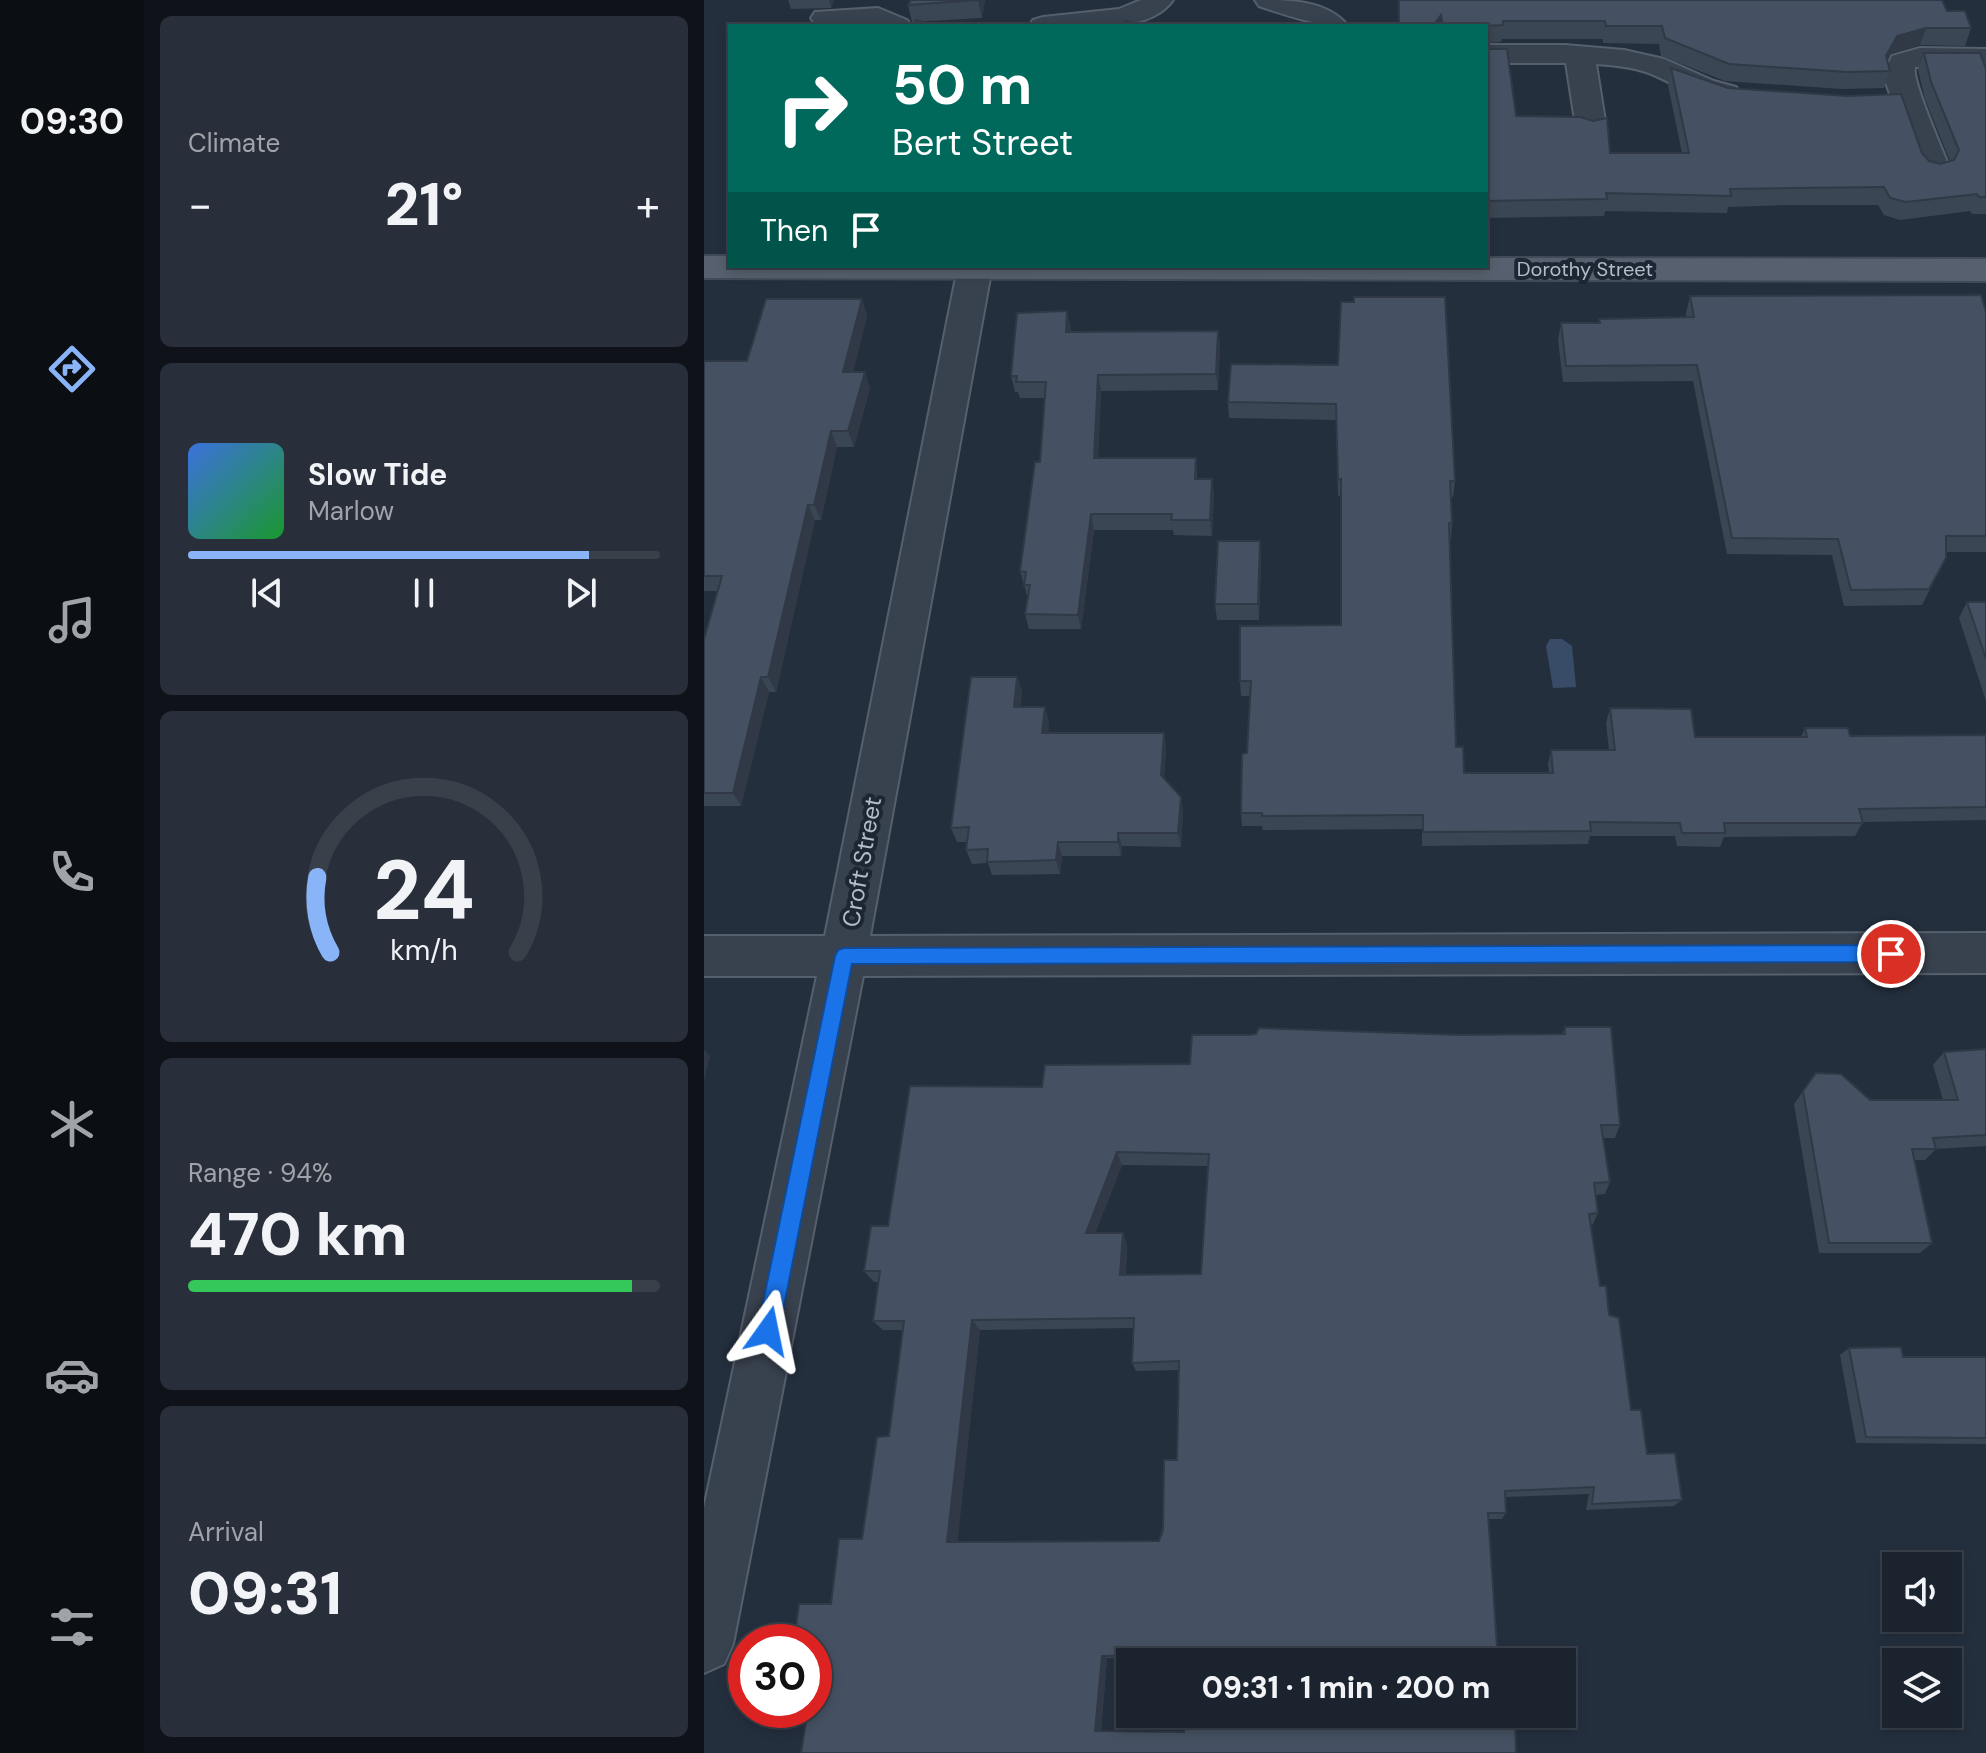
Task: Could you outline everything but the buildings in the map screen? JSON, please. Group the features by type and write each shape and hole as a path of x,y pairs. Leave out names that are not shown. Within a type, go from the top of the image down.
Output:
{"main road":[{"name":"Dorothy Street","path":"704,267 728,267"},
{"name":"Dorothy Street","path":"1312,268 1986,270"}],"street":[{"path":"1041,18 1126,17 1142,12 1159,0"},
{"path":"1269,0 1287,7 1315,11 1333,24"},
{"path":"825,18 878,17 893,24"},
{"path":"1488,54 1580,55 1644,62 1670,70 1710,90 1755,95"},
{"path":"1580,55 1591,127"},
{"path":"1934,169 1918,121 1893,100 1902,62 1920,57 1986,58"},
{"name":"Croft Street","path":"704,1644 844,956 975,268"},
{"path":"704,956 1986,953"}],"water":[{"path":"1550,639 1562,639 1572,646 1576,687 1553,688 1546,646"}],"route":[{"path":"768,1331 844,956 1891,954"}]}
